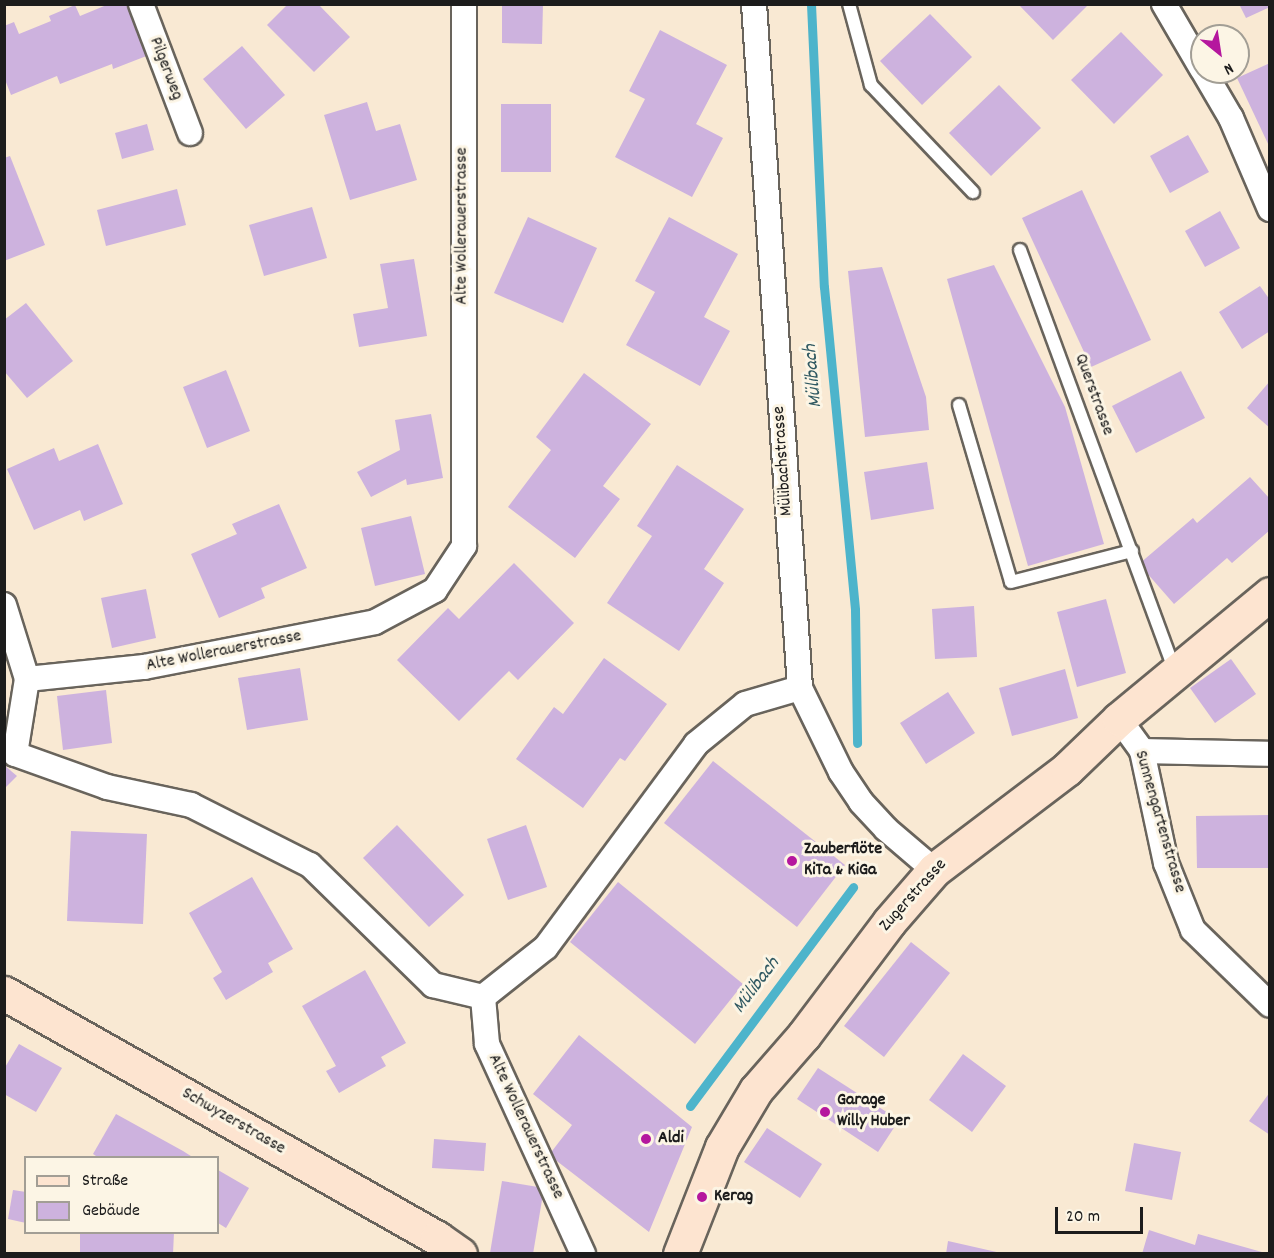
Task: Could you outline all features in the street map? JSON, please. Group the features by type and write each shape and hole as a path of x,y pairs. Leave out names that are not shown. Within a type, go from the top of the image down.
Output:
{"main road":[{"name":"Zugerstrasse","path":"680,1254 722,1147 756,1090 804,1035 889,922 933,870 1067,769 1119,719 1269,594"},
{"name":"Schwyzerstrasse","path":"4,993 437,1238 460,1254"}],"street":[{"name":"Pilgerweg","path":"141,4 190,133"},
{"name":"Alte Wollerauerstrasse","path":"27,679 144,668 375,622 435,590 464,546 464,4"},
{"name":"Mülibachstrasse","path":"754,4 800,688 841,772 861,802 886,829 933,870"},
{"path":"1164,4 1190,48"},
{"path":"1211,84 1231,118 1269,209"},
{"path":"4,605 27,679 15,754 107,787 191,805 310,865 433,985 483,997 546,947 696,744 746,704 800,688"},
{"name":"Sunnengartenstrasse","path":"1119,719 1142,751 1166,863 1193,930 1269,1005"},
{"path":"1142,751 1269,754"},
{"name":"Alte Wollerauerstrasse","path":"483,997 487,1044 583,1254"}],"lane":[{"path":"849,4 871,85 973,192"},
{"name":"Querstrasse","path":"1020,250 1176,673"},
{"path":"959,405 1011,582 1132,551"}],"building":[{"path":"109,4 128,4 149,55 113,69 112,64 60,84 57,76 11,95 4,77 4,26 14,22 19,34 51,21 49,16 75,5 80,16"},
{"path":"288,4 318,4 350,37 314,72 267,25"},
{"path":"502,4 543,4 542,44 502,43"},
{"path":"1018,4 1089,4 1053,40"},
{"path":"1239,4 1270,4 1270,7 1246,18"},
{"path":"930,14 972,57 922,105 880,61"},
{"path":"660,30 727,65 696,124 723,138 692,197 615,157 645,99 629,91"},
{"path":"1121,32 1163,75 1114,124 1071,80"},
{"path":"242,46 285,95 246,129 203,79"},
{"path":"1270,63 1270,148 1240,84 1250,84 1250,72"},
{"path":"999,85 1041,128 991,176 949,133"},
{"path":"367,102 376,131 400,124 417,180 350,200 324,115"},
{"path":"501,104 551,104 551,172 501,172"},
{"path":"147,124 154,150 122,159 115,133"},
{"path":"1188,135 1209,172 1170,193 1150,156"},
{"path":"10,156 45,245 4,261 4,158"},
{"path":"177,189 186,225 106,246 97,210"},
{"path":"1082,190 1151,340 1091,367 1022,218"},
{"path":"312,207 327,258 264,276 249,225"},
{"path":"1220,211 1240,248 1205,267 1185,231"},
{"path":"528,217 597,248 563,323 494,293"},
{"path":"669,217 738,254 704,317 730,331 700,386 626,345 655,292 635,281"},
{"path":"414,259 427,336 359,347 353,314 388,308 380,264"},
{"path":"994,265 1065,407 1104,544 1028,566 947,279"},
{"path":"882,267 926,397 929,430 865,437 848,271"},
{"path":"1260,286 1270,300 1270,331 1242,349 1219,312"},
{"path":"26,303 73,361 27,398 4,371 4,320"},
{"path":"226,370 250,431 207,448 183,387"},
{"path":"1181,371 1205,418 1136,453 1112,406"},
{"path":"584,373 651,424 603,486 620,499 575,558 508,507 551,450 536,437"},
{"path":"1270,381 1270,428 1247,408"},
{"path":"431,414 443,478 407,485 406,479 371,497 357,472 400,450 395,420"},
{"path":"98,444 123,504 84,521 80,510 34,530 7,469 54,448 59,461"},
{"path":"927,462 934,509 871,520 864,472"},
{"path":"677,465 744,509 704,569 724,583 679,651 607,603 652,536 637,526"},
{"path":"1250,477 1270,499 1270,530 1232,563 1227,558 1174,604 1139,564 1193,518 1197,523"},
{"path":"279,504 307,568 261,588 265,598 219,618 191,554 237,534 232,524"},
{"path":"411,516 425,574 375,586 361,528"},
{"path":"514,563 574,623 518,680 509,671 459,721 397,660 448,608 459,619"},
{"path":"146,589 156,638 112,648 101,598"},
{"path":"1106,599 1126,673 1077,687 1057,612"},
{"path":"974,606 977,657 935,659 932,609"},
{"path":"604,658 667,704 625,761 620,758 583,808 516,759 554,707 563,714"},
{"path":"1231,659 1256,694 1215,723 1190,688"},
{"path":"300,668 308,720 247,730 238,678"},
{"path":"1065,669 1078,718 1012,736 999,688"},
{"path":"106,690 112,743 63,750 57,696"},
{"path":"948,692 975,733 926,764 900,723"},
{"path":"713,761 845,865 797,927 664,823"},
{"path":"4,765 17,776 4,789"},
{"path":"1270,815 1270,868 1197,868 1196,816"},
{"path":"397,825 464,895 429,927 363,858"},
{"path":"526,825 547,887 508,900 487,839"},
{"path":"71,831 147,834 143,924 67,921"},
{"path":"252,877 293,949 268,963 273,972 226,1000 213,978 222,972 189,913"},
{"path":"618,882 743,984 695,1044 570,942"},
{"path":"911,942 950,973 884,1057 844,1026"},
{"path":"365,970 406,1043 381,1057 386,1066 339,1093 326,1071 336,1066 302,1006"},
{"path":"579,1035 692,1127 649,1232 549,1155 572,1125 533,1094"},
{"path":"19,1044 62,1068 36,1112 4,1094 4,1069"},
{"path":"963,1054 1006,1086 972,1132 929,1100"},
{"path":"818,1068 899,1120 878,1152 797,1099"},
{"path":"1270,1092 1270,1135 1249,1121"},
{"path":"116,1114 191,1156 96,1156 93,1154"},
{"path":"767,1128 822,1164 800,1198 744,1162"},
{"path":"434,1139 486,1143 484,1171 432,1168"},
{"path":"1134,1143 1181,1152 1172,1200 1125,1191"},
{"path":"219,1171 249,1188 226,1228 219,1224"},
{"path":"502,1181 544,1188 533,1254 490,1253"},
{"path":"13,1190 24,1192 24,1223 8,1219"},
{"path":"1149,1230 1195,1245 1198,1234 1269,1254 1142,1254"},
{"path":"80,1234 174,1234 173,1254 80,1254"},
{"path":"948,1241 1001,1253 1001,1254 946,1254"}],"waterway":[{"name":"Mülibach","path":"811,4 824,287 855,610 857,743"},
{"name":"Mülibach","path":"690,1106 853,887"}],"place":[{"name":"Zauberflöte KiTa & KiGa","path":"792,861"},
{"name":"Garage Willy Huber","path":"825,1112"},
{"name":"Aldi","path":"646,1139"},
{"name":"Kerag","path":"702,1197"}]}
